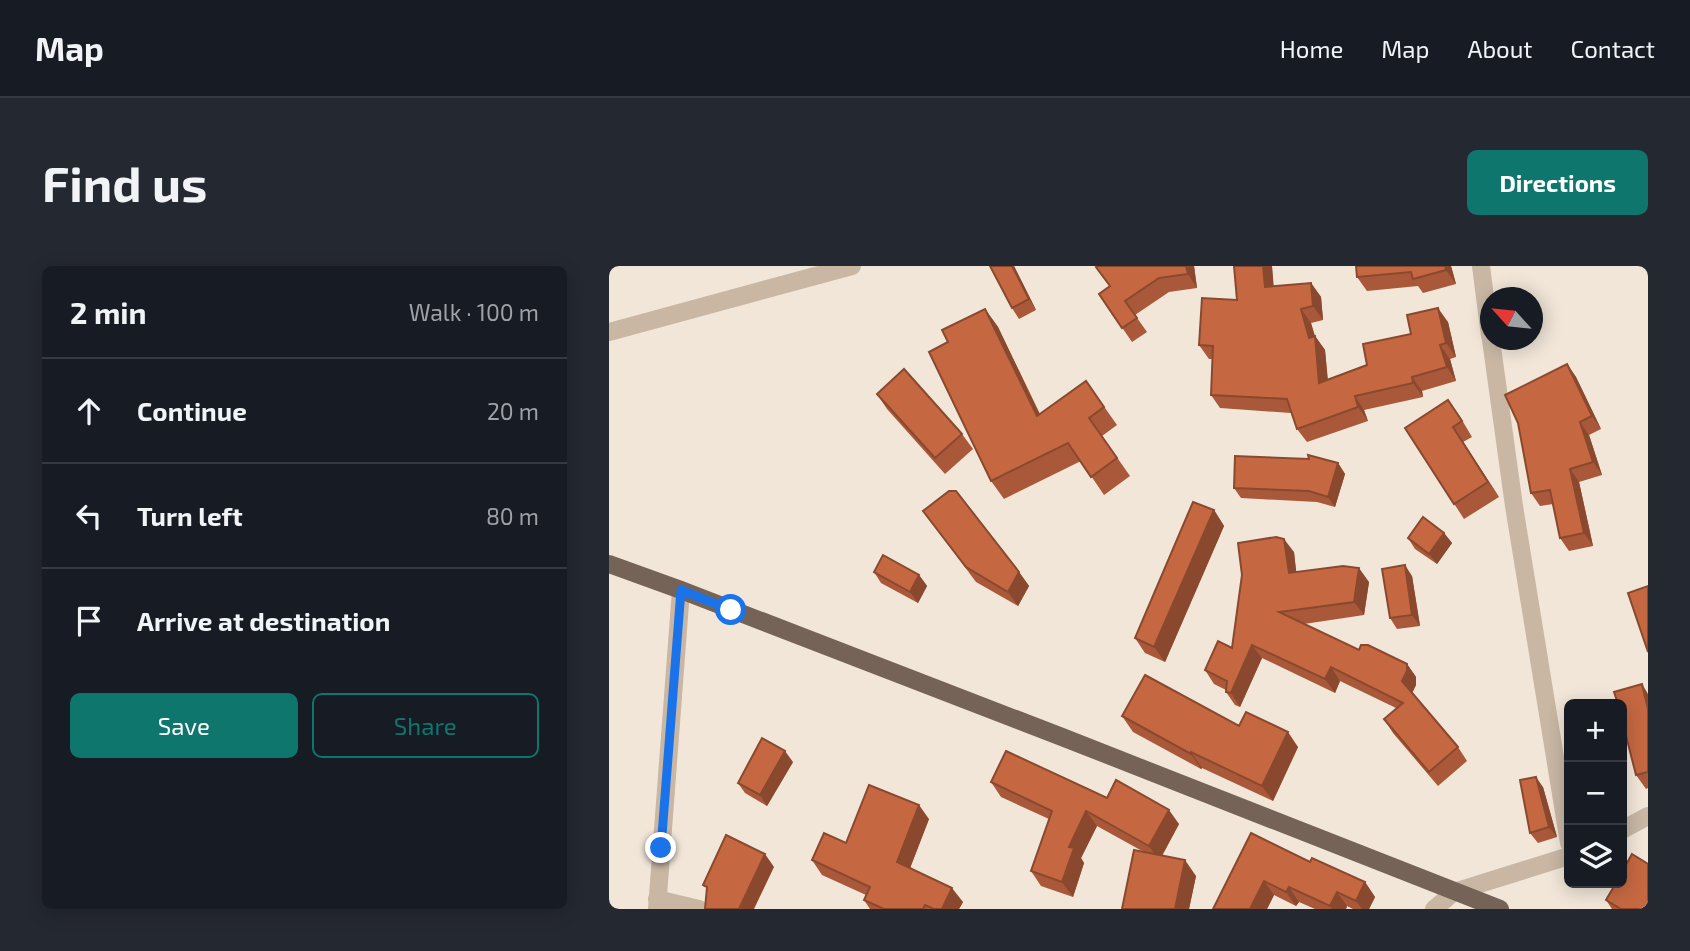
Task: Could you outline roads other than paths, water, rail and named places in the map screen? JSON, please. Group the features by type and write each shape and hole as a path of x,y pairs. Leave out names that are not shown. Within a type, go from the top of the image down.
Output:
{"main road":[{"path":"609,564 1062,737 1500,909"}],"street":[{"path":"609,332 852,266"},
{"path":"1481,266 1484,287"},
{"path":"1493,350 1514,506 1566,825"},
{"path":"681,590 657,904 699,909"},
{"path":"1627,827 1648,816"},
{"path":"1434,909 1454,892 1564,858"}]}
